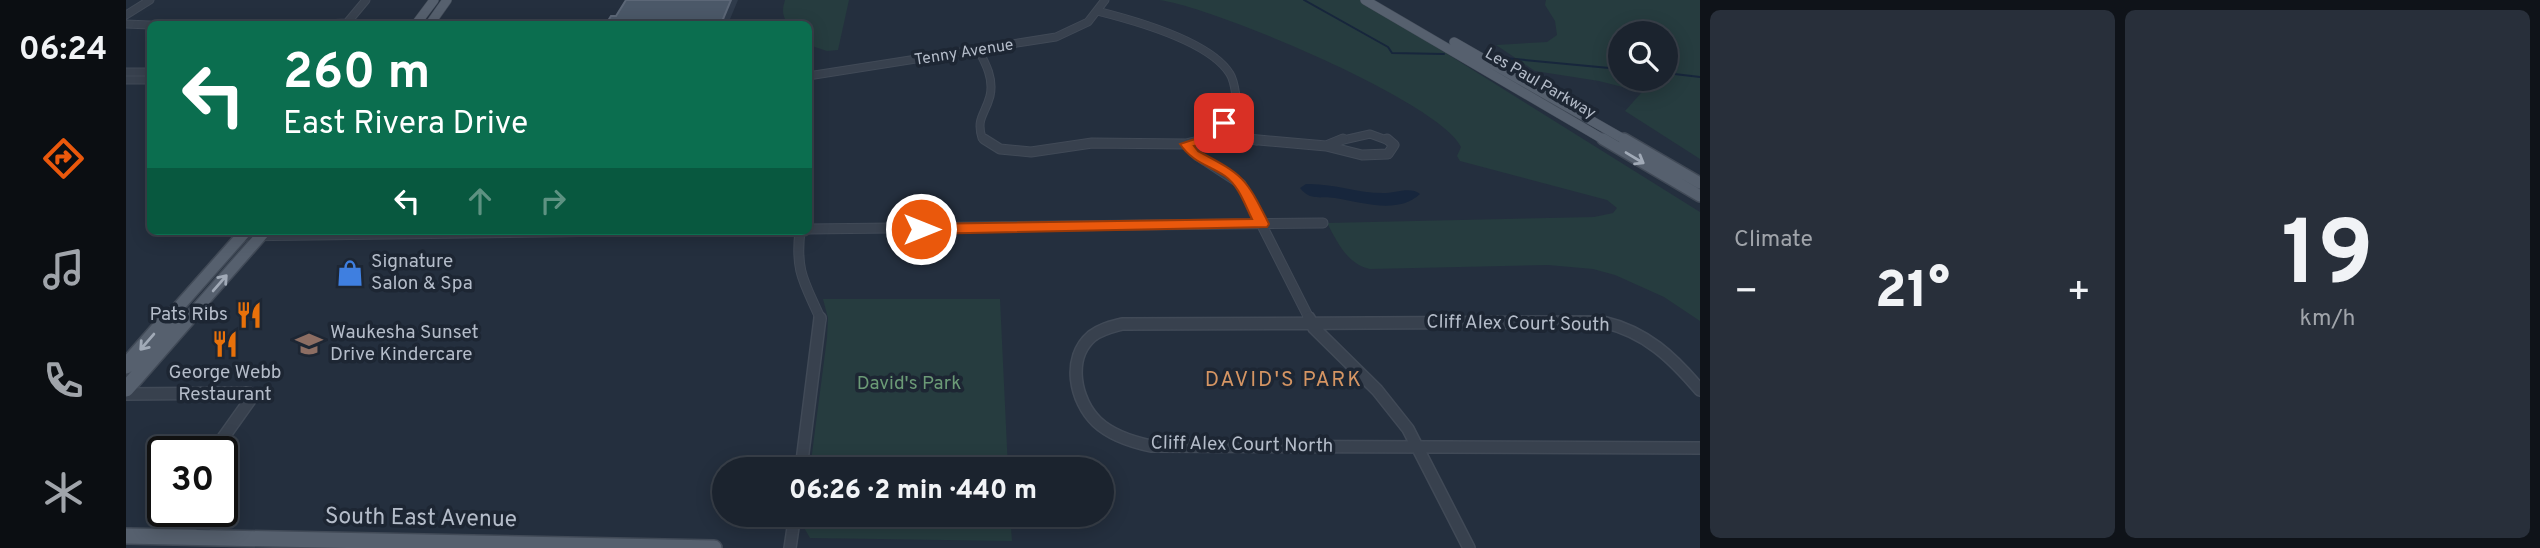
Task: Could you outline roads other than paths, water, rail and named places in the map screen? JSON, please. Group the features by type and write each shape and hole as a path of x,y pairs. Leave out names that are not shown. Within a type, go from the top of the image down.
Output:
{"main road":[{"path":"418,21 434,0"},
{"path":"431,21 447,0"},
{"name":"Les Paul Parkway","path":"1365,0 1700,196"},
{"name":"Les Paul Parkway","path":"1379,0 1700,183"},
{"path":"126,366 242,235"},
{"path":"126,389 262,235"},
{"name":"South East Avenue","path":"126,536 714,548"}],"street":[{"path":"126,15 150,0"},
{"path":"349,21 366,0"},
{"name":"Tenny Avenue","path":"812,75 1056,37 1088,22 1105,0"},
{"path":"978,49 990,69 992,98 978,124 982,138 1000,149 1031,152 1092,143 1186,144 1209,139 1219,131 1237,101 1230,74 1214,59 1169,35 1130,19 1097,11"},
{"path":"126,24 147,25"},
{"path":"126,72 147,72"},
{"path":"126,80 147,80"},
{"path":"1219,131 1254,141 1326,146 1362,155 1388,154 1394,145 1385,136 1372,133 1354,135 1326,146"},
{"path":"1186,144 1193,154 1231,174 1241,184 1311,323 1387,401 1419,447 1469,548"},
{"path":"812,229 1323,223"},
{"path":"800,235 797,258 799,270 821,320 803,457"},
{"name":"Cliff Alex Court North","path":"1311,323 1142,323 1103,328 1085,340 1078,353 1076,375 1083,403 1092,417 1110,432 1151,446 1419,447"},
{"name":"Cliff Alex Court South","path":"1311,323 1616,324 1657,342 1700,390"},
{"path":"126,394 249,393 250,400 224,436"},
{"path":"1419,447 1700,448"},
{"path":"198,537 205,527"},
{"path":"790,548 793,527"}],"water":[{"path":"1306,184 1373,193 1412,190 1420,194 1401,204 1390,206 1312,196 1300,188"}],"waterway":[{"path":"1304,0 1388,47 1392,53 1444,54"},
{"path":"1493,57 1608,68"},
{"path":"1678,74 1700,77"}],"place":[{"name":"Signature Salon & Spa","path":"350,273"},
{"name":"Pats Ribs","path":"249,315"},
{"name":"George Webb Restaurant","path":"225,344"},
{"name":"Waukesha Sunset Drive Kindercare","path":"309,344"}],"district":[{"name":"DAVID'S PARK","path":"1284,380"}],"park label":[{"name":"David's Park","path":"909,384"}]}
